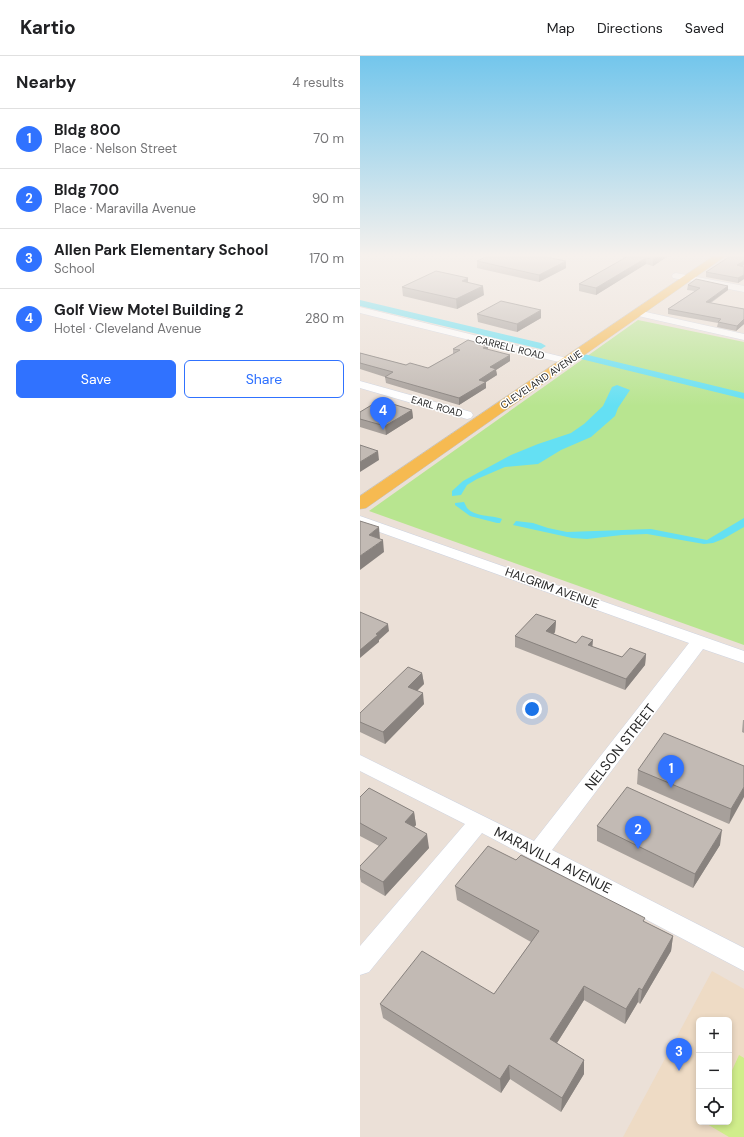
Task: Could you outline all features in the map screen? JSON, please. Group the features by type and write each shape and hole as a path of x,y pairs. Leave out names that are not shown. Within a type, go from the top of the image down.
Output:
{"main road":[{"name":"CLEVELAND AVENUE","path":"360,504 560,359 640,305"},
{"name":"CLEVELAND AVENUE","path":"361,488 467,415 637,313 646,305"}],"street":[{"name":"CARRELL ROAD","path":"360,310 560,359"},
{"path":"637,313 744,337"},
{"name":"EARL ROAD","path":"360,384 467,415"},
{"name":"HALGRIM AVENUE","path":"360,520 744,657"},
{"name":"NELSON STREET","path":"538,852 700,641"},
{"name":"MARAVILLA AVENUE","path":"360,762 538,852 744,960"},
{"path":"360,964 479,822"}],"shaded area":[{"path":"712,971 744,989 744,1137 623,1137"}],"green space":[{"path":"638,320 744,342 744,645 369,511"},
{"path":"739,1055 744,1058 744,1137 729,1137 709,1125 732,1125 732,1070"}],"water":[{"path":"617,385 630,390 618,408 615,416 591,437 561,450 538,464 505,467 467,485 461,495 452,496 452,491 463,481 511,455 571,433 584,424 603,406 612,387"},
{"path":"464,502 470,511 502,519 500,523 470,516 455,505 455,503"},
{"path":"744,518 744,527 723,539 713,543 704,544 647,534 587,539 572,538 513,525 516,521 533,523 567,532 651,529 707,540"}],"building":[{"path":"493,305 521,305 541,310 517,324 477,314"},
{"path":"673,305 725,305 744,309 744,319 737,326 718,322 721,319 668,309"},
{"path":"468,340 488,346 483,348 510,355 490,367 496,369 479,380 486,382 459,398 385,377 393,372 360,363 360,353 406,365 410,363 428,368 460,350 453,349"},
{"path":"380,400 412,410 385,426 360,419 360,412"},
{"path":"360,445 378,451 360,462"},
{"path":"360,521 379,527 369,535 383,540 360,556"},
{"path":"360,612 388,624 376,634 378,635 360,650"},
{"path":"536,614 556,621 546,631 576,643 582,636 593,640 588,645 622,657 630,648 646,654 626,679 515,636"},
{"path":"408,667 422,673 408,687 423,693 383,732 360,722 360,713"},
{"path":"664,733 744,766 744,787 731,809 638,770"},
{"path":"627,787 722,830 695,874 597,826"},
{"path":"369,788 414,812 405,822 427,834 383,882 360,869 360,866 387,838 360,823 360,797"},
{"path":"488,846 516,860 521,855 645,918 643,921 673,936 642,990 639,988 626,1009 584,986 550,1039 584,1060 562,1098 509,1065 500,1079 380,1004 422,951 494,994 539,931 455,886"}],"waterway":[{"path":"370,305 541,346"},
{"path":"584,357 744,396"}],"place":[{"name":"Golf View Motel Building 2","path":"383,430"},
{"name":"Bldg 800","path":"671,788"},
{"name":"Bldg 700","path":"638,849"},
{"name":"Allen Park Elementary School","path":"679,1071"}]}
